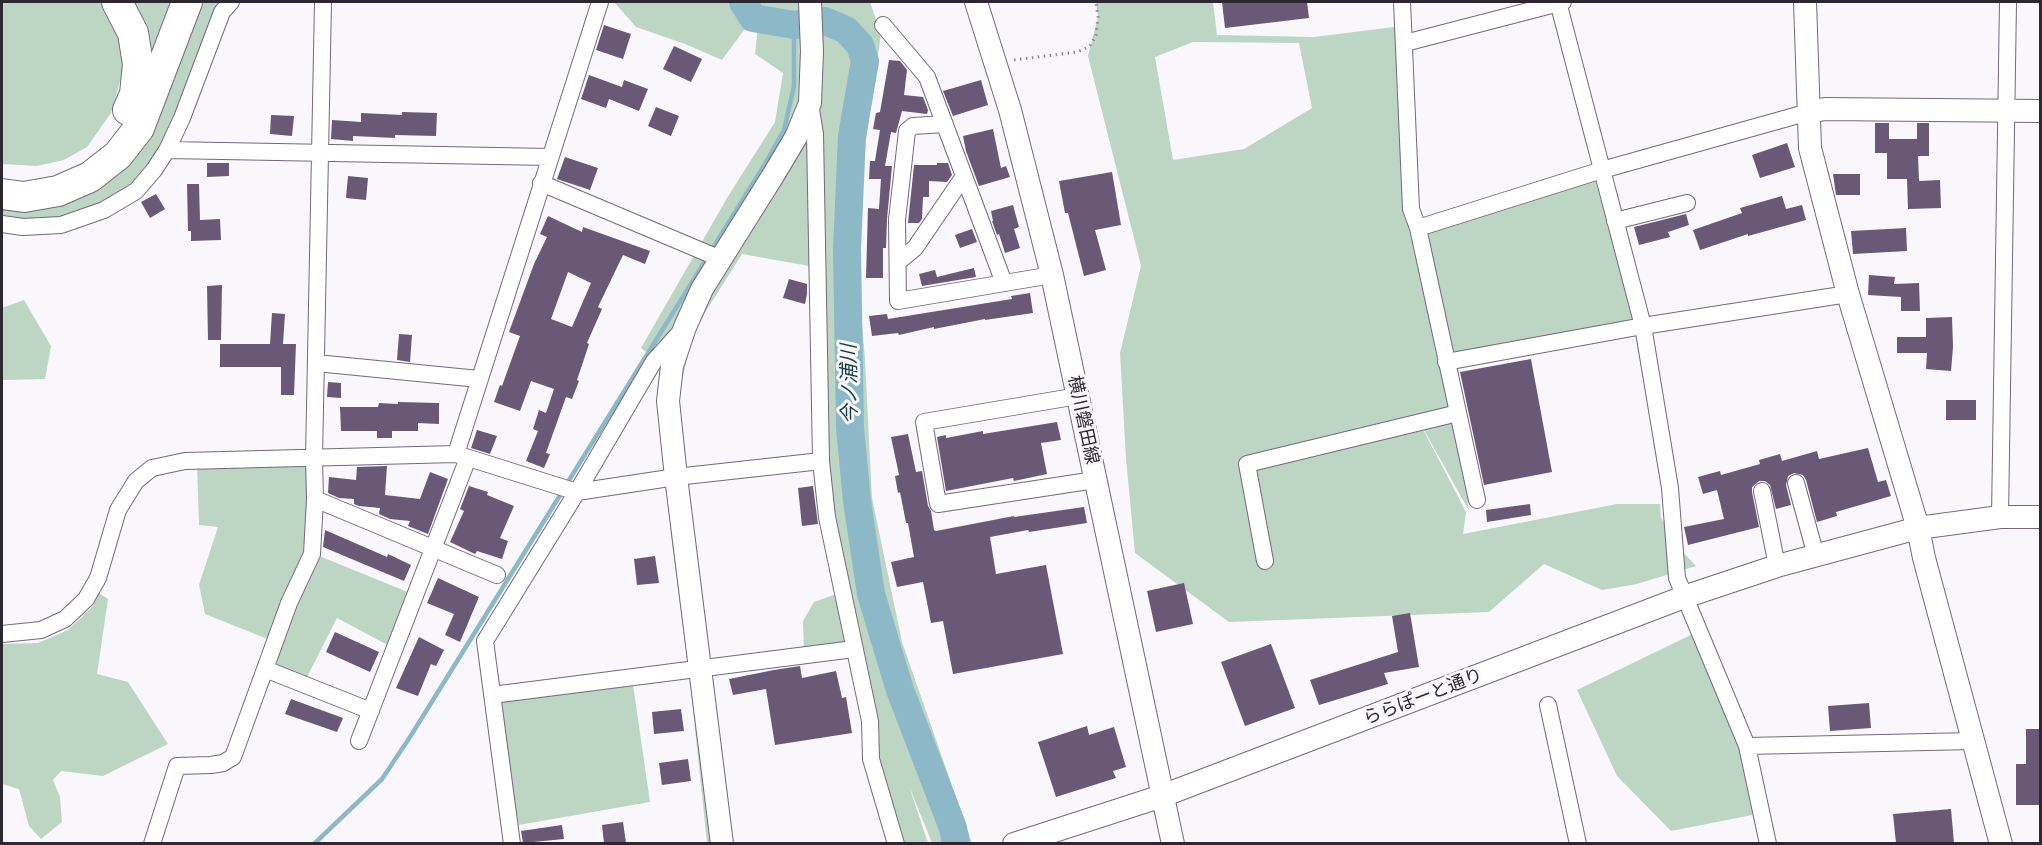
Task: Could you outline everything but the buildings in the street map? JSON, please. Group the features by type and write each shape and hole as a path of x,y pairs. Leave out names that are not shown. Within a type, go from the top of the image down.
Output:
{"highway":[{"path":"2,178 23,180 54,177 83,164 107,144 124,121 135,94 138,64 133,33 117,2"},
{"path":"2,194 24,197 58,191 90,177 118,155 139,128 187,2"}],"street":[{"path":"2,224 23,227 61,225 104,210 136,191 167,150 182,118 222,12 231,2"},
{"path":"152,843 177,766 211,765 223,763 233,757 289,603 312,554 315,499 323,2"},
{"path":"359,741 434,547 462,456 479,379 600,2"},
{"name":"横川磐田線","path":"976,2 1010,110 1052,275 1173,843"},
{"path":"1402,2 1411,209 1418,228 1477,500"},
{"path":"1405,43 1560,2 1643,326 1670,488 1677,578 1748,746 1768,843"},
{"path":"1805,2 1810,148 1848,294 1918,528 1924,558 2001,843"},
{"path":"2000,517 2008,2"},
{"path":"810,5 812,51 810,103 815,134 821,461 827,517 870,721 871,759 896,843"},
{"path":"883,25 927,77 1004,283"},
{"path":"722,843 676,477 669,401 672,366 684,327 702,289 796,137 810,103"},
{"path":"1418,228 1602,170 1809,112 1826,109 2040,111"},
{"path":"945,124 913,126 907,131 897,220 898,301 1052,275"},
{"path":"167,150 550,157"},
{"path":"898,262 915,248 964,176"},
{"path":"541,183 721,259"},
{"path":"1615,221 1687,203"},
{"path":"1446,362 1643,326 1848,294"},
{"path":"512,843 484,640 654,361 684,327"},
{"path":"316,363 479,379"},
{"path":"1078,396 924,422 938,504 1095,480"},
{"path":"1265,561 1247,464 1458,413"},
{"path":"2,634 41,630 65,619 86,599 98,578 118,510 136,481 152,468 185,461 462,456 576,492 676,477 821,461"},
{"path":"1796,483 1816,556"},
{"path":"1762,490 1777,566"},
{"path":"315,499 497,575"},
{"path":"1918,528 2000,517 2040,517"},
{"name":"ららぽーと通り","path":"1014,843 1162,796 1684,597 1777,566 1918,528"},
{"path":"492,695 854,649"},
{"path":"265,669 371,711"},
{"path":"1548,705 1578,843"},
{"path":"1748,746 1973,741"}],"path":[{"path":"996,62 1077,52 1089,47 1096,36 1098,17 1096,2"}],"green space":[{"path":"2,2 101,2 120,39 124,68 111,113 87,147 64,160 37,166 2,164"},
{"path":"129,2 178,2 149,68"},
{"path":"204,2 233,2 167,150 132,193 93,214 7,225 2,219 2,210 39,207 78,194 184,36"},
{"path":"614,2 870,2 881,34 854,225 865,360 872,498 902,642 972,843 932,843 909,786 928,843 896,843 854,649 804,655 803,621 814,602 842,592 821,443 817,265 809,266 742,254 694,330 677,401 731,843 707,843 691,690 671,535 660,409 660,363 641,348 727,198 775,122 783,73 755,54 758,26 753,18 722,60 636,27"},
{"path":"1096,2 1213,2 1217,35 1314,37 1400,28 1418,228 1595,179 1634,320 1444,354 1469,465 1468,509 1414,412 1466,512 1463,534 1617,504 1660,504 1661,518 1680,549 1696,566 1637,584 1602,590 1544,564 1489,612 1229,622 1135,553 1126,459 1120,353 1141,266 1088,56 1098,17","holes":["1193,42 1299,43 1312,108 1244,149 1173,160 1155,57"]},
{"path":"24,300 51,346 45,379 2,380 2,308"},
{"path":"314,458 312,553 415,595 395,649 337,618 307,677 265,669 275,642 205,614 199,585 218,527 199,525 197,465"},
{"path":"98,592 108,599 97,674 128,682 168,744 103,776 61,771 53,780 60,797 62,822 41,839 29,826 19,789 2,784 2,644 38,643 68,630 93,606"},
{"path":"1699,631 1762,813 1671,831 1617,776 1577,690"},
{"path":"633,685 650,802 519,825 492,695"}],"waterway":[{"name":"今ノ浦川","path":"743,2 753,18 794,25 825,21 846,30 860,45 865,61 852,136 847,249 850,428 857,501 871,594 900,690 953,828 956,844"},
{"path":"711,251 784,130 794,86 794,25"},
{"path":"566,485 707,258"},
{"path":"314,844 382,779 562,492"}]}
